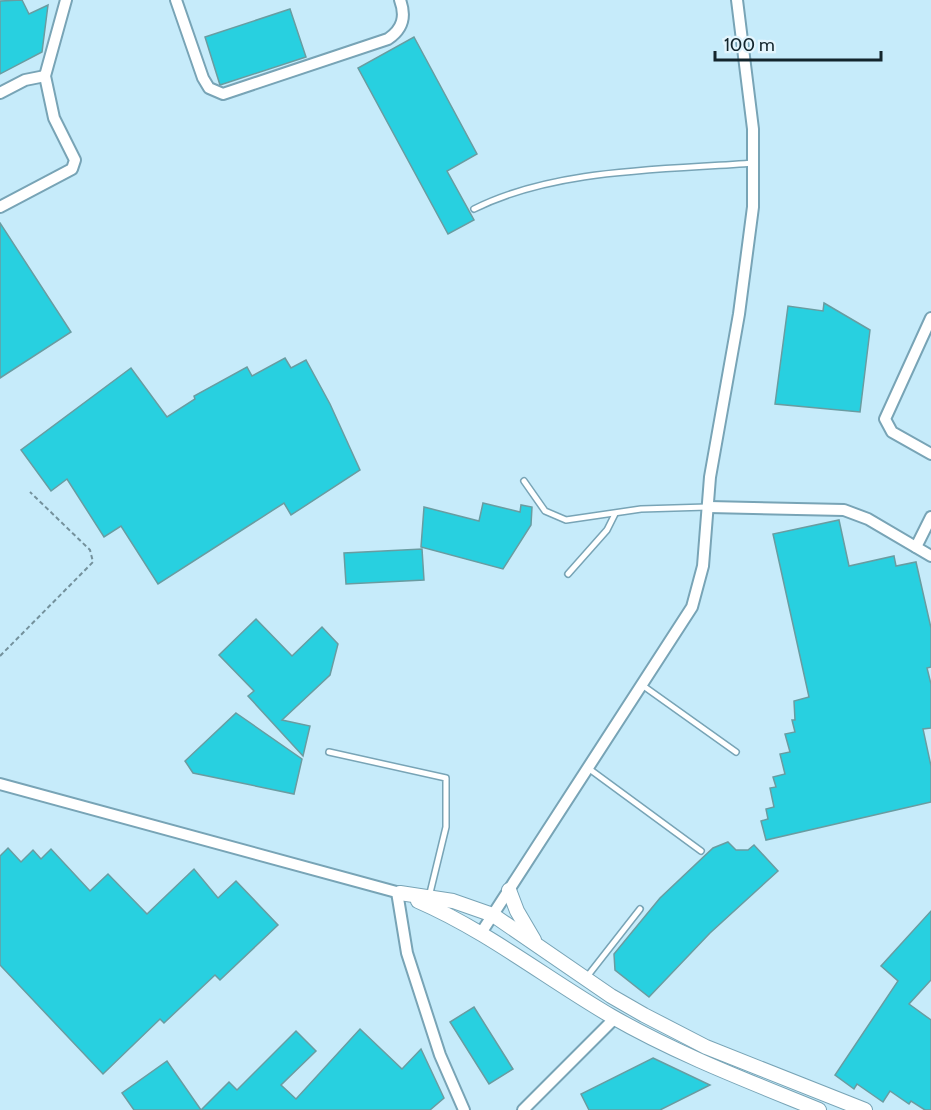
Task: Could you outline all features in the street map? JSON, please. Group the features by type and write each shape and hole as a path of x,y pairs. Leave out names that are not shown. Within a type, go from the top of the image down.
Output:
{"street":[{"path":"0,207 72,169 75,160 54,118 45,76 66,0"},
{"path":"176,0 205,83 214,91 228,94 388,39 398,31 403,21 404,11 400,0"},
{"path":"481,933 692,607 704,566 714,446 747,261 754,164 751,104 737,0"},
{"path":"0,93 25,80 45,76"},
{"path":"931,318 885,419 887,427 892,432 931,454"},
{"path":"709,507 844,510 868,519 931,556"},
{"path":"916,547 931,516"},
{"path":"0,784 398,893 453,901 493,915 619,1001 706,1047 865,1110"},
{"path":"509,890 517,911 536,944"},
{"path":"398,893 481,933 615,1018 692,1057 818,1110"},
{"path":"398,893 406,953 440,1055 464,1110"},
{"path":"524,1110 615,1018"}],"lane":[{"path":"474,209 501,195 602,175 754,164"},
{"path":"524,481 541,506 555,518 581,520 642,509 709,507"},
{"path":"568,574 607,530 615,514"},
{"path":"642,685 736,752"},
{"path":"329,752 446,778 446,827 429,898"},
{"path":"588,768 701,851"},
{"path":"586,978 639,909"}],"path":[{"path":"0,657 93,562 90,550 30,492"}],"building":[{"path":"22,0 29,14 48,5 42,52 0,74 0,1"},
{"path":"290,9 306,57 220,85 205,37"},
{"path":"414,37 477,154 447,171 474,220 448,234 358,68"},
{"path":"0,223 71,332 0,378"},
{"path":"824,303 870,330 860,412 775,404 788,306 823,311"},
{"path":"285,358 291,368 306,360 330,404 360,470 291,515 284,503 158,584 121,526 104,537 67,479 51,491 21,450 131,368 167,417 195,399 194,396 247,367 252,376"},
{"path":"483,503 520,512 521,505 532,507 531,525 503,569 421,547 424,507 479,521"},
{"path":"839,520 849,566 894,556 896,566 916,562 931,628 931,667 927,668 931,684 931,728 923,729 931,766 931,802 766,840 761,821 768,819 766,809 774,807 770,788 776,787 773,777 785,774 780,754 790,752 785,734 795,732 792,720 795,720 794,701 809,697 773,534"},
{"path":"422,549 424,580 346,584 344,553"},
{"path":"256,619 292,656 322,627 338,644 330,675 282,720 310,726 303,756 248,696 254,691 219,655"},
{"path":"236,713 302,759 294,794 193,773 185,761"},
{"path":"728,842 736,850 748,850 754,845 778,871 710,933 649,997 615,970 614,954 660,898 713,848"},
{"path":"8,848 21,862 33,850 41,859 51,849 90,891 108,874 147,914 194,869 218,898 236,881 278,925 220,980 215,975 164,1023 160,1019 103,1074 0,965 0,856"},
{"path":"931,911 931,980 909,1004 931,1020 931,1110 925,1110 911,1101 909,1104 890,1091 883,1102 857,1084 854,1089 835,1075 898,981 881,966"},
{"path":"474,1007 513,1069 489,1084 450,1022"},
{"path":"360,1029 402,1069 421,1049 444,1098 430,1110 201,1110 229,1082 237,1090 296,1031 316,1051 281,1085 296,1099"},
{"path":"653,1058 710,1085 660,1110 589,1110 581,1094"},
{"path":"167,1061 201,1110 134,1110 122,1093"}]}
